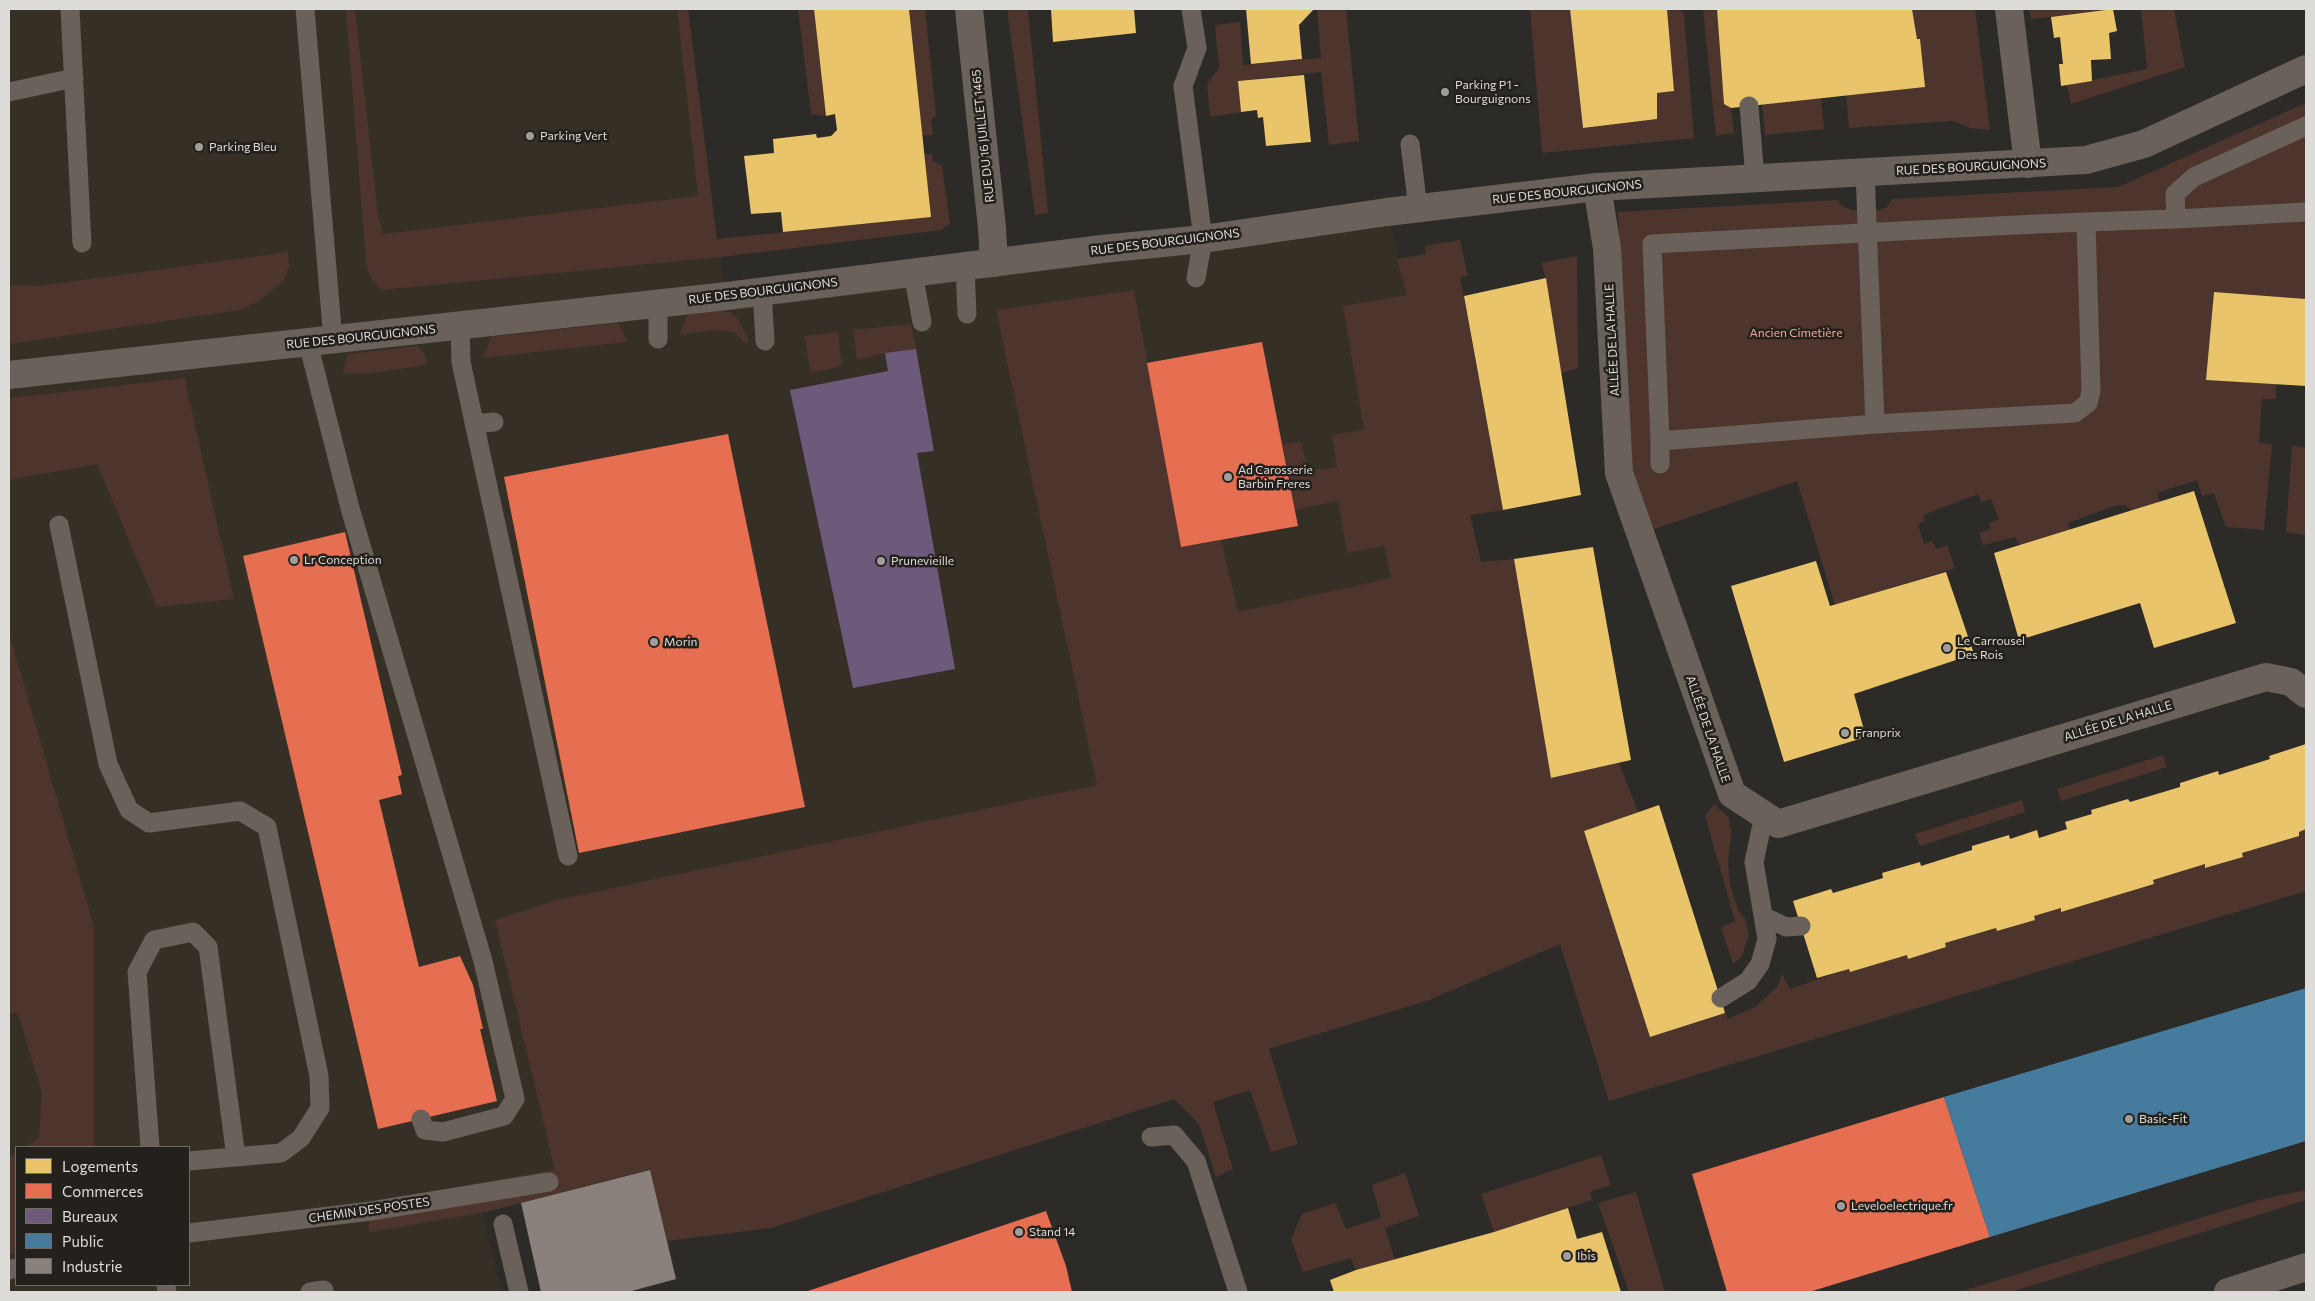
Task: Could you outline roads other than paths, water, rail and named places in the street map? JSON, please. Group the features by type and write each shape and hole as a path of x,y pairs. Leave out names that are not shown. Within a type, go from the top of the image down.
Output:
{"main road":[{"path":"2228,1292 2306,1267"}],"street":[{"name":"RUE DU 16 JUILLET 1465","path":"969,9 994,263"},
{"path":"2008,9 2028,164"},
{"name":"RUE DES BOURGUIGNONS","path":"9,375 320,342 1203,239 1418,208 1597,187 2086,160 2144,144 2306,69"},
{"name":"ALLÉE DE LA HALLE","path":"1597,187 1607,248 1619,473 1729,790 1732,794 1778,824 2266,677 2291,682 2306,694"}],"lane":[{"path":"70,9 82,244"},
{"path":"305,9 320,342 350,508 483,961 515,1099 504,1116 444,1132 424,1130 421,1119"},
{"path":"1191,9 1197,48 1182,86 1203,239 1196,278"},
{"path":"9,92 74,78"},
{"path":"1748,106 1755,178"},
{"path":"2176,219 2175,194 2194,178 2306,126"},
{"path":"1410,144 1418,208"},
{"path":"1865,172 1876,424"},
{"path":"1660,464 1652,244 2306,212"},
{"path":"1660,441 1876,424 2075,413 2088,403 2091,391 2086,222"},
{"path":"965,267 967,314"},
{"path":"913,273 922,322"},
{"path":"762,291 765,341"},
{"path":"658,303 658,339"},
{"path":"460,326 461,362 568,856"},
{"path":"474,424 494,422"},
{"path":"59,525 108,764 129,810 149,823 240,811 267,826 319,1076 320,1108 301,1138 281,1153 190,1161"},
{"path":"1721,998 1748,981 1760,964 1768,939 1754,862 1764,815"},
{"path":"1764,917 1786,927 1801,926"},
{"path":"150,1146 137,972 154,940 193,932 208,947 236,1157"},
{"path":"1151,1137 1174,1135 1196,1161 1238,1292"},
{"name":"CHEMIN DES POSTES","path":"190,1233 371,1211 549,1182"},
{"path":"503,1224 519,1292"}],"place":[{"name":"Parking P1 - Bourguignons","path":"1445,92"},
{"name":"Parking Vert","path":"530,136"},
{"name":"Parking Bleu","path":"199,147"},
{"name":"Ad Carosserie Barbin Freres","path":"1228,477"},
{"name":"Lr Conception","path":"294,560"},
{"name":"Prunevieille","path":"881,561"},
{"name":"Morin","path":"654,642"},
{"name":"Le Carrousel Des Rois","path":"1947,648"},
{"name":"Franprix","path":"1845,733"},
{"name":"Basic-Fit","path":"2129,1119"},
{"name":"Leveloelectrique.fr","path":"1841,1206"},
{"name":"Stand 14","path":"1019,1232"},
{"name":"Ibis","path":"1567,1256"}],"park label":[{"name":"Ancien Cimetière","path":"1796,333"}]}
